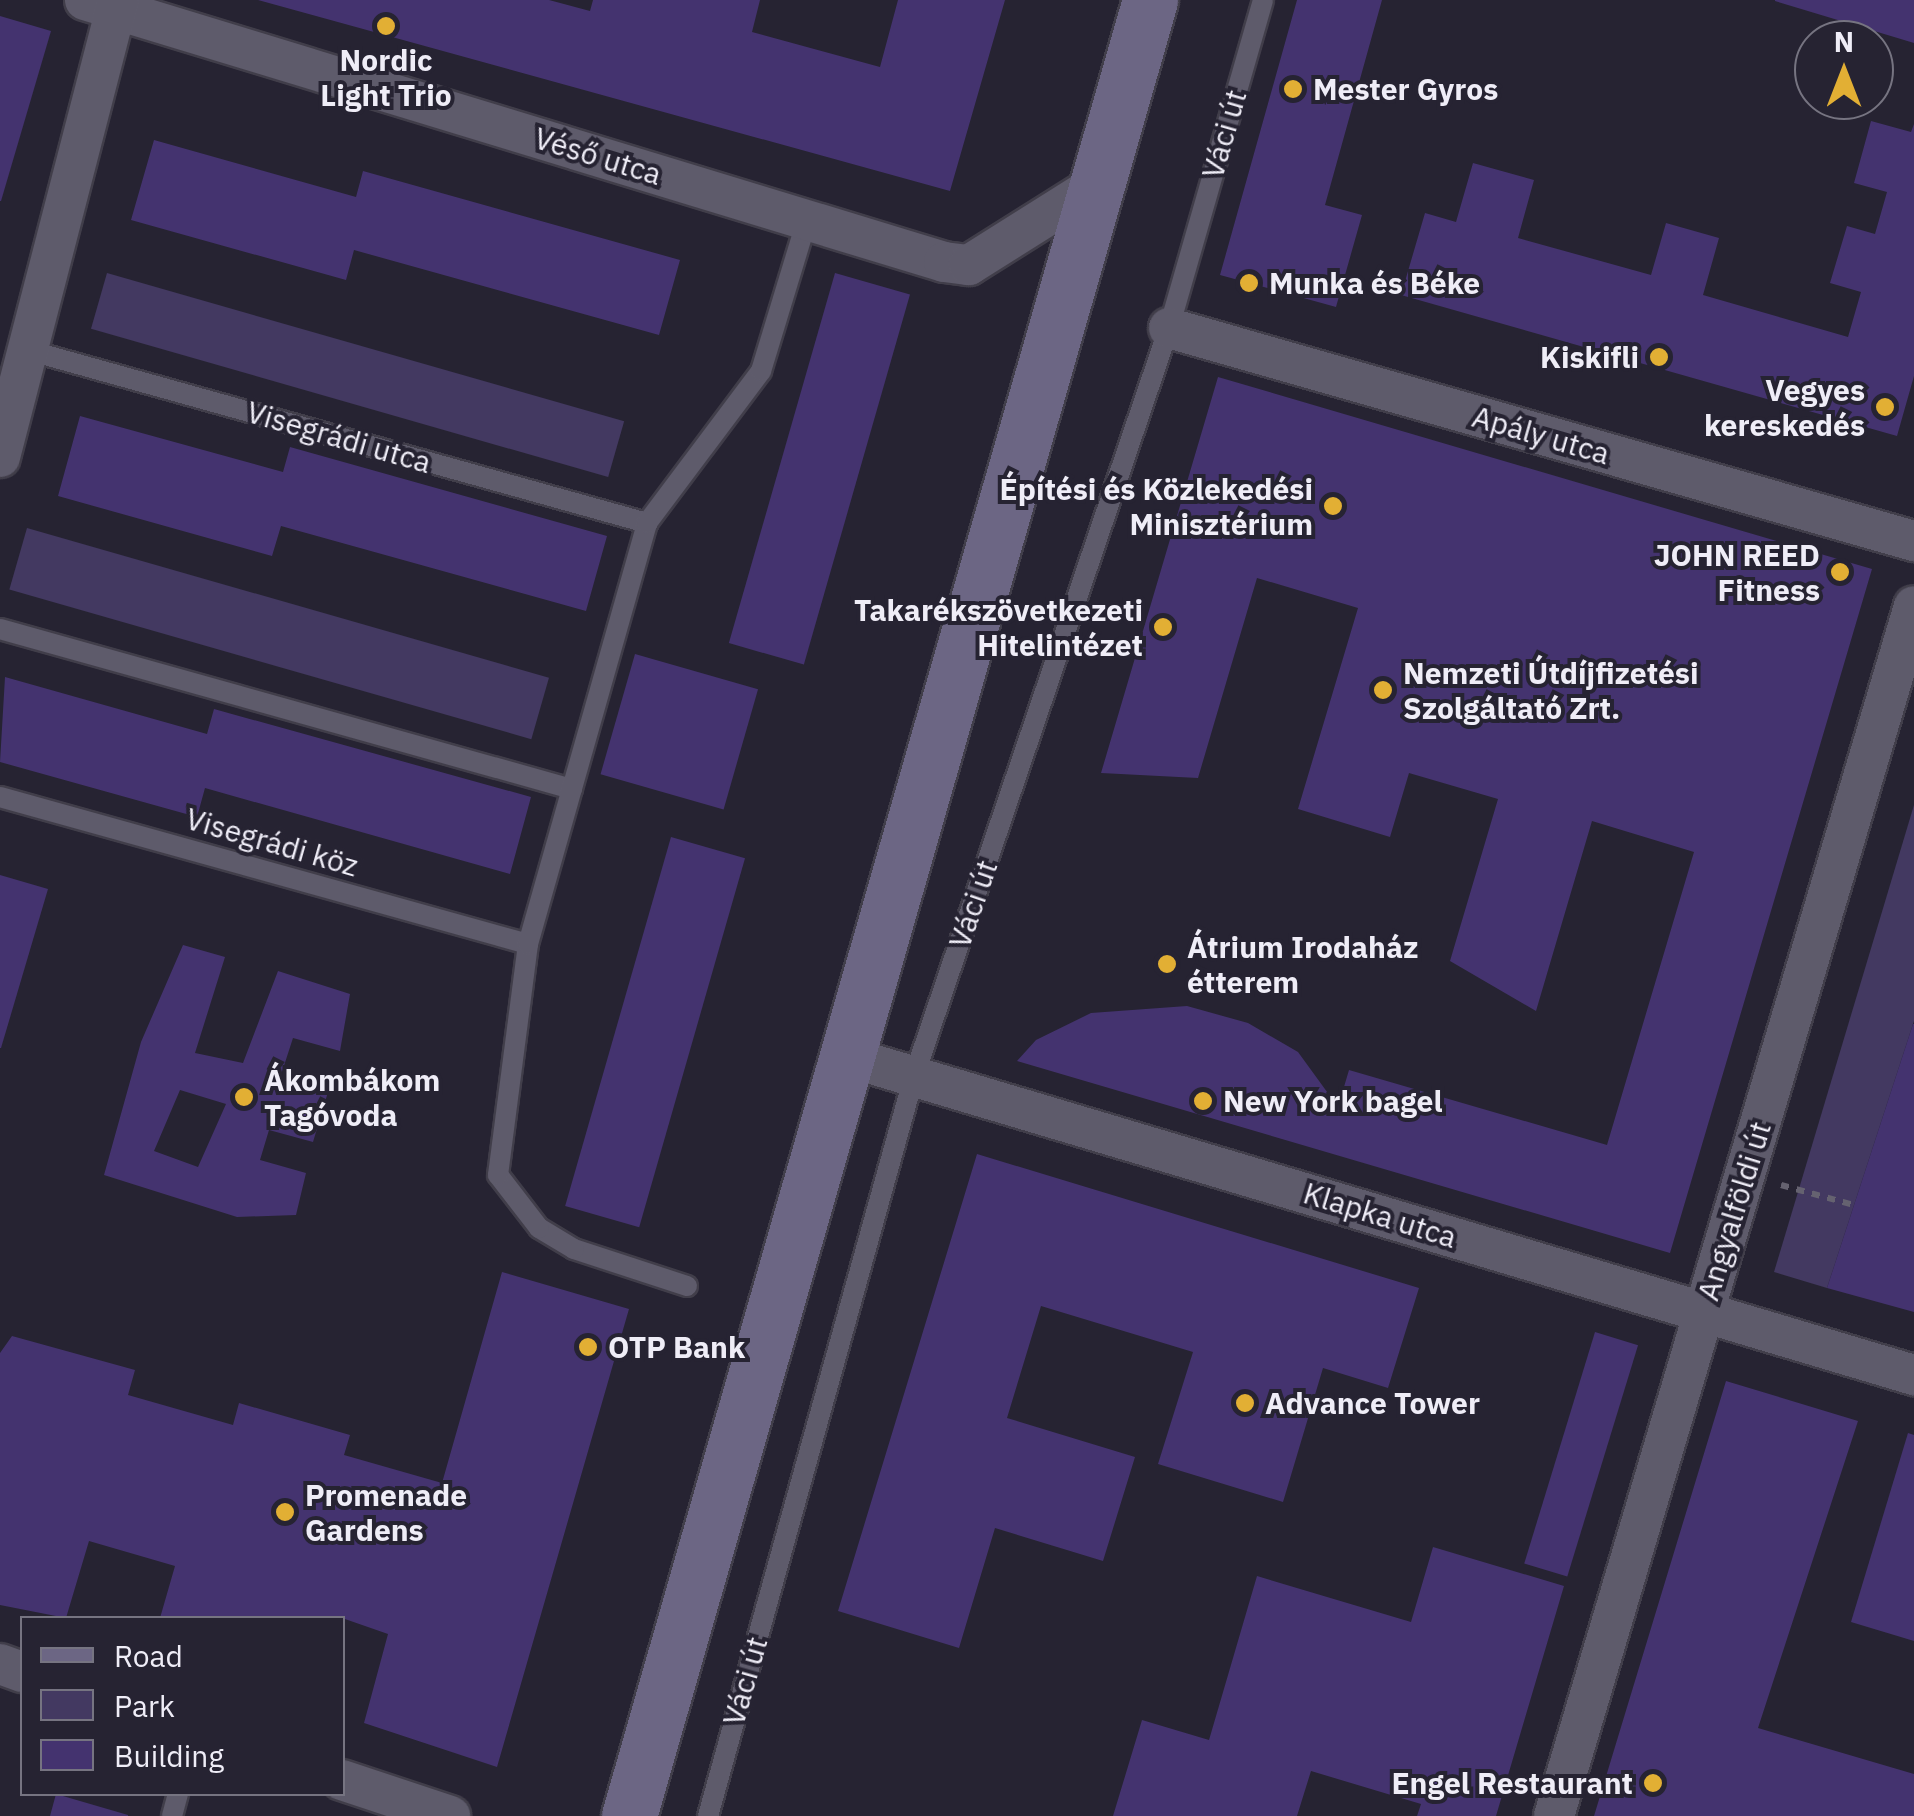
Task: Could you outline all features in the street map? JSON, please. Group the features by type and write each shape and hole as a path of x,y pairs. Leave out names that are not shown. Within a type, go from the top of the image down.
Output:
{"main road":[{"path":"629,1816 1150,0"}],"street":[{"name":"Véső utca","path":"106,3 807,220 969,265 1096,186"},
{"path":"0,457 31,351 106,3"},
{"name":"Apály utca","path":"1169,328 1914,541"},
{"name":"Angyalföldi út","path":"1554,1816 1914,606"},
{"name":"Klapka utca","path":"845,1056 1914,1375"},
{"path":"345,1782 391,1806 450,1816"}],"lane":[{"name":"Váci út","path":"708,1816 914,1076 1169,328 1263,0"},
{"path":"687,1286 574,1249 539,1228 498,1174 528,944 646,524 761,370 807,220"},
{"name":"Visegrádi utca","path":"31,351 646,524"},
{"path":"0,629 572,788"},
{"name":"Visegrádi köz","path":"0,797 288,884 528,944"}],"path":[{"path":"1779,1184 1854,1204"}],"green space":[{"path":"107,273 624,421 608,477 91,329"},
{"path":"27,528 549,678 531,739 9,590"},
{"path":"1914,805 1914,1021 1827,1288 1774,1272"}],"building":[{"path":"258,0 549,0 590,11 593,0 760,0 752,32 880,67 898,0 1005,0 950,191"},
{"path":"1297,0 1382,0 1325,205 1362,215 1336,307 1220,275"},
{"path":"1775,0 1914,0 1914,43 1894,37 1894,20 1838,20"},
{"path":"0,16 51,31 1,201 0,201"},
{"path":"1871,121 1911,132 1914,124 1914,376 1897,436 1401,295 1425,213 1456,222 1473,163 1534,180 1518,238 1651,275 1666,223 1719,238 1703,295 1848,337 1861,292 1830,283 1847,226 1875,234 1887,192 1854,183"},
{"path":"154,140 356,197 363,171 680,260 659,335 354,250 346,280 131,220"},
{"path":"835,273 910,294 804,665 729,643"},
{"path":"1218,377 1872,569 1670,1253 1017,1061 1036,1040 1091,1013 1187,1006 1248,1023 1298,1052 1338,1107 1349,1070 1607,1145 1694,852 1592,821 1536,1011 1450,961 1498,799 1409,773 1390,837 1298,809 1358,608 1257,578 1198,778 1101,773"},
{"path":"80,416 283,472 290,447 607,536 586,611 281,526 272,556 58,496"},
{"path":"635,654 758,689 724,809 601,774"},
{"path":"5,677 207,734 214,709 531,797 510,874 205,788 197,817 0,762"},
{"path":"671,837 745,858 639,1227 565,1206"},
{"path":"0,875 48,889 1,1048 0,1048"},
{"path":"183,945 225,957 195,1053 243,1063 278,971 350,994 340,1051 293,1038 280,1078 328,1092 313,1142 269,1130 260,1160 306,1173 296,1215 237,1217 104,1175 141,1042","holes":["180,1090 226,1104 198,1167 154,1151"]},
{"path":"1914,1024 1914,1312 1827,1288"},
{"name":"Advance Tower","path":"977,1154 1419,1288 1388,1388 1323,1368 1283,1502 1158,1464 1193,1352 1041,1306 1007,1418 1135,1457 1103,1561 995,1528 959,1648 838,1611"},
{"name":"Promenade Gardens","path":"502,1272 629,1309 497,1767 364,1723 388,1634 345,1616 161,1616 175,1566 89,1541 67,1616 0,1605 0,1353 12,1336 135,1370 128,1395 233,1425 239,1403 350,1435 344,1455 442,1483"},
{"path":"1595,1332 1638,1345 1567,1577 1524,1563"},
{"path":"1726,1381 1858,1421 1758,1728 1914,1774 1914,1816 1594,1816"},
{"path":"1908,1433 1914,1435 1914,1641 1851,1622"},
{"path":"1433,1547 1564,1586 1496,1816 1417,1816 1421,1804 1311,1771 1297,1816 1113,1816 1142,1720 1209,1740 1257,1576 1411,1622"},
{"path":"55,1796 128,1815 128,1816 50,1816"}],"place":[{"name":"Nordic Light Trio","path":"386,26"},
{"name":"Mester Gyros","path":"1293,89"},
{"name":"Munka és Béke","path":"1249,283"},
{"name":"Kiskifli","path":"1659,357"},
{"name":"Vegyes kereskedés","path":"1885,407"},
{"name":"Építési és Közlekedési Minisztérium","path":"1333,506"},
{"name":"JOHN REED Fitness","path":"1840,572"},
{"name":"Takarékszövetkezeti Hitelintézet","path":"1163,627"},
{"name":"Nemzeti Útdíjfizetési Szolgáltató Zrt.","path":"1383,690"},
{"name":"Átrium Irodaház étterem","path":"1167,964"},
{"name":"Ákombákom Tagóvoda","path":"244,1097"},
{"name":"New York bagel","path":"1203,1101"},
{"name":"OTP Bank","path":"588,1347"},
{"name":"Advance Tower","path":"1245,1403"},
{"name":"Promenade Gardens","path":"285,1512"},
{"name":"Engel Restaurant","path":"1653,1783"}]}
